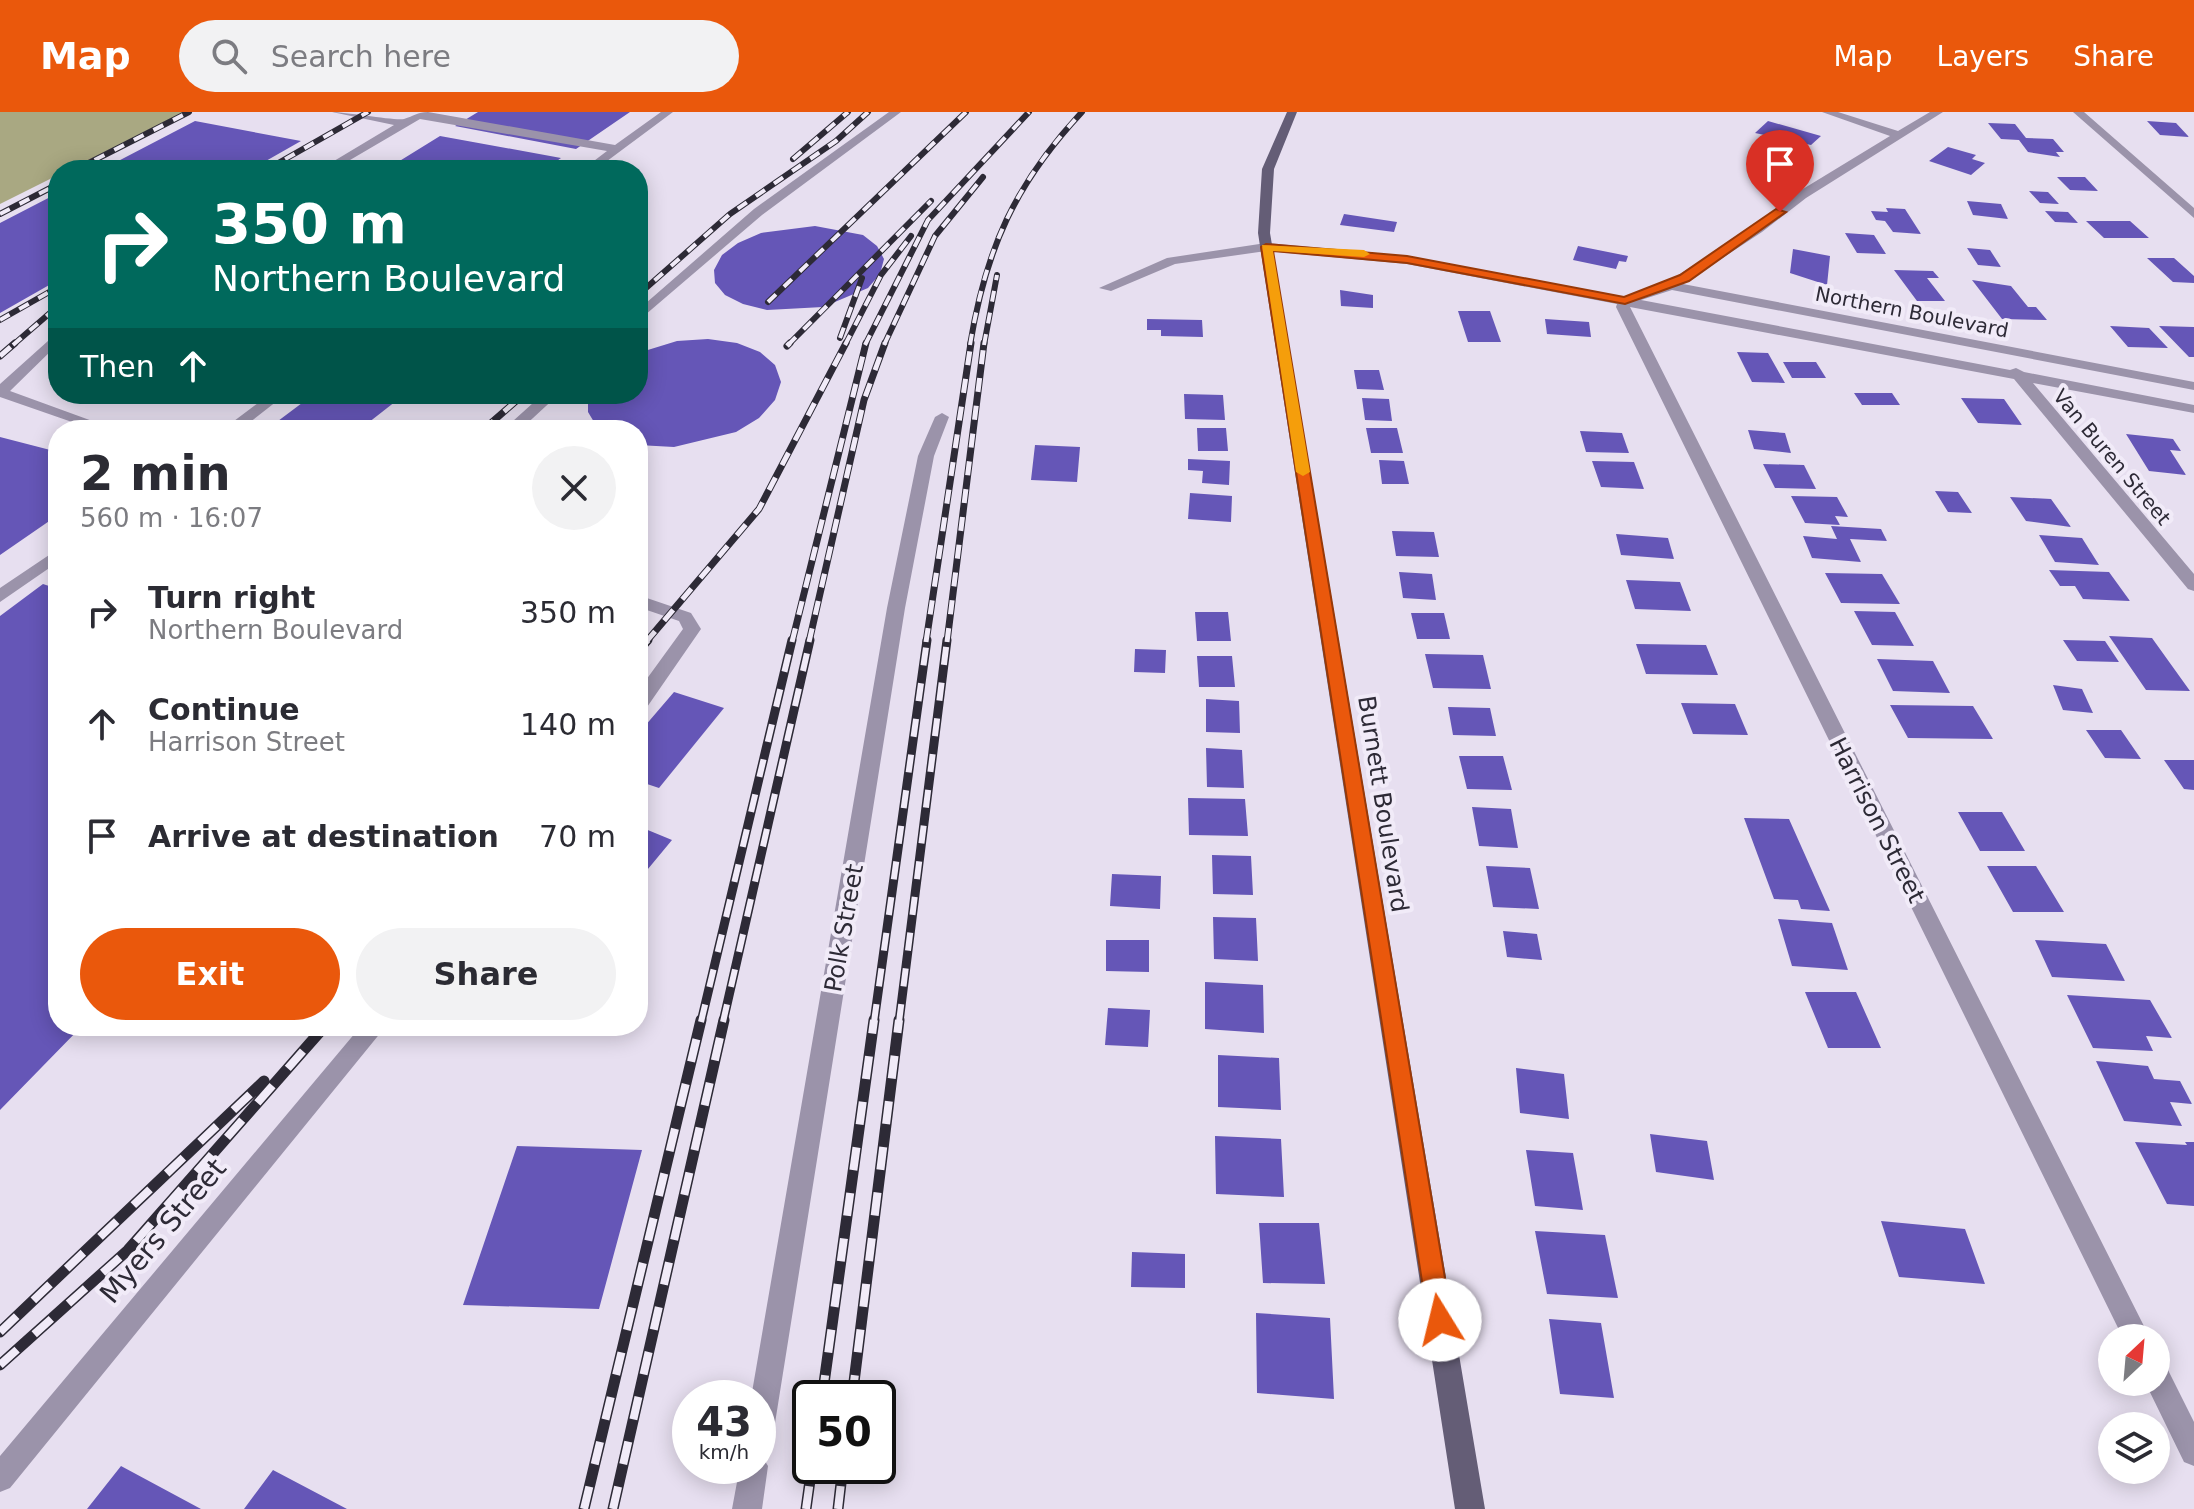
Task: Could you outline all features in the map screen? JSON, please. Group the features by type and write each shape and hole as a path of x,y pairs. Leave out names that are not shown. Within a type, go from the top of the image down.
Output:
{"main road":[{"name":"Burnett Boulevard","path":"1292,112 1268,169 1263,212 1266,247 1470,1509"}],"street":[{"path":"337,112 405,123"},
{"path":"602,160 668,112"},
{"path":"648,308 758,212 896,112"},
{"path":"1827,112 1901,136"},
{"path":"1671,286 1758,229 1802,195 1938,112"},
{"path":"2078,112 2194,214"},
{"path":"342,160 421,113 617,149"},
{"path":"1106,288 1172,261 1266,247"},
{"name":"Northern Boulevard","path":"1266,247 1407,260 2194,409"},
{"name":"Northern Boulevard","path":"1625,301 1671,286 2194,386"},
{"name":"Harrison Street","path":"1625,301 1624,314 2130,1324"},
{"path":"48,346 0,392 80,420"},
{"name":"Van Buren Street","path":"2005,351 2018,375 2194,585"},
{"path":"244,420 265,404"},
{"path":"522,420 541,404"},
{"name":"Polk Street","path":"768,1380 896,608 926,456 942,417"},
{"path":"0,596 48,561"},
{"path":"648,604 685,617 692,629 648,691"},
{"name":"Myers Street","path":"0,1478 367,1036"},
{"path":"2166,1396 2194,1452"},
{"path":"747,1509 751,1484"}],"shaded area":[{"path":"0,112 184,112 89,160 48,160 48,180 0,204"}],"building":[{"path":"478,112 630,112 576,149 455,126"},
{"path":"195,121 301,141 268,160 120,160"},
{"path":"1768,121 1821,136 1811,145 1755,133"},
{"path":"2147,121 2176,123 2189,137 2160,135"},
{"path":"1988,123 2015,124 2026,138 2053,139 2064,152 2056,152 2060,157 2028,152 2019,140 2001,139"},
{"path":"440,136 561,158 558,160 401,160"},
{"path":"1948,147 1976,155 1972,159 1985,163 1971,175 1929,161"},
{"path":"2057,177 2085,177 2098,191 2070,190"},
{"path":"2029,191 2048,192 2059,204 2040,203"},
{"path":"48,198 48,286 0,313 0,223"},
{"path":"1967,201 2001,204 2008,219 1973,215"},
{"path":"1886,208 1905,209 1921,234 1893,232 1885,221 1876,220 1871,211 1888,212"},
{"path":"2045,211 2068,212 2078,223 2055,222"},
{"path":"1344,214 1397,222 1394,232 1340,225"},
{"path":"2086,221 2130,221 2149,238 2104,238"},
{"path":"815,226 863,235 877,246 884,259 880,274 868,288 823,307 767,310 743,304 725,295 715,283 714,270 722,255 738,243 761,233"},
{"path":"1845,233 1874,235 1886,254 1857,253"},
{"path":"1578,246 1628,256 1626,262 1619,261 1616,269 1573,260"},
{"path":"1967,248 1990,250 2001,267 1978,265"},
{"path":"1793,249 1830,256 1827,285 1790,273"},
{"path":"2147,258 2174,258 2194,276 2194,283 2173,282"},
{"path":"1894,270 1933,271 1939,278 1927,278 1945,301 1917,301"},
{"path":"1972,280 2011,286 2028,307 2036,307 2047,320 2002,319"},
{"path":"1340,290 1373,295 1373,308 1341,306"},
{"path":"1458,311 1490,311 1501,342 1468,342"},
{"path":"1147,319 1202,320 1203,337 1161,336 1161,330 1147,330"},
{"path":"1545,319 1589,322 1591,337 1547,334"},
{"path":"2110,326 2149,328 2168,348 2128,347"},
{"path":"2159,326 2194,327 2194,357 2189,357"},
{"path":"708,339 737,343 760,352 775,365 781,382 775,400 759,418 736,432 674,447 648,446 648,420 593,420 588,404 648,404 648,350 677,341"},
{"path":"1737,352 1768,353 1785,383 1752,382"},
{"path":"1783,362 1816,362 1826,378 1792,378"},
{"path":"1354,370 1379,370 1384,390 1357,389"},
{"path":"1854,393 1892,393 1900,405 1862,405"},
{"path":"1184,394 1223,395 1225,420 1185,419"},
{"path":"1362,398 1389,399 1392,421 1365,420"},
{"path":"1961,398 2004,399 2022,425 1978,423"},
{"path":"301,404 392,404 372,420 279,420"},
{"path":"1197,428 1226,428 1228,451 1198,451"},
{"path":"1366,428 1397,428 1403,453 1371,453"},
{"path":"1748,430 1785,433 1791,453 1754,449"},
{"path":"1580,431 1622,433 1629,453 1586,452"},
{"path":"2126,434 2173,439 2181,451 2170,450 2186,475 2149,471"},
{"path":"0,437 48,449 48,522 0,555"},
{"path":"1035,445 1080,447 1077,482 1031,480"},
{"path":"1188,459 1230,461 1229,485 1202,483 1203,471 1188,470"},
{"path":"1379,460 1404,461 1409,484 1382,484"},
{"path":"1592,461 1634,462 1644,489 1601,487"},
{"path":"1763,464 1804,465 1816,489 1775,488"},
{"path":"1935,491 1958,492 1972,513 1948,512"},
{"path":"1190,493 1232,496 1231,522 1188,519"},
{"path":"1791,496 1837,497 1848,517 1835,516 1840,525 1805,523"},
{"path":"2010,497 2051,499 2071,527 2026,521"},
{"path":"1831,526 1881,529 1887,541 1850,539 1861,562 1812,558 1803,536 1837,539"},
{"path":"1392,531 1434,532 1439,557 1396,556"},
{"path":"1616,534 1668,538 1674,559 1621,555"},
{"path":"2039,535 2082,538 2099,565 2055,562"},
{"path":"2049,570 2109,572 2130,601 2083,599 2075,586 2060,586"},
{"path":"1399,572 1432,574 1436,600 1403,598"},
{"path":"1825,573 1882,574 1900,604 1841,603"},
{"path":"1626,580 1680,582 1691,611 1635,609"},
{"path":"43,584 48,586 48,1036 72,1036 0,1110 0,616"},
{"path":"1854,611 1895,612 1914,646 1872,645"},
{"path":"1195,612 1228,612 1231,641 1197,641"},
{"path":"1411,613 1444,613 1450,639 1417,639"},
{"path":"2109,636 2152,638 2190,691 2146,690"},
{"path":"2063,640 2105,641 2119,662 2077,661"},
{"path":"1636,644 1706,645 1718,675 1646,674"},
{"path":"1135,649 1166,650 1165,673 1134,672"},
{"path":"1425,654 1483,655 1491,689 1433,688"},
{"path":"1197,656 1232,656 1235,687 1199,687"},
{"path":"1877,659 1933,661 1950,693 1893,691"},
{"path":"2053,685 2082,689 2093,713 2063,710"},
{"path":"674,692 724,708 659,788 648,784 648,722"},
{"path":"1206,699 1239,701 1240,733 1206,732"},
{"path":"1681,703 1735,704 1748,735 1693,734"},
{"path":"1890,705 1973,706 1993,739 1908,738"},
{"path":"1448,707 1490,708 1496,736 1453,735"},
{"path":"2086,730 2121,730 2141,759 2105,758"},
{"path":"1206,748 1242,750 1244,788 1207,787"},
{"path":"1459,756 1503,756 1512,790 1467,789"},
{"path":"2164,760 2194,760 2194,790 2184,789"},
{"path":"1188,798 1245,799 1248,836 1189,835"},
{"path":"1472,807 1511,809 1518,848 1479,846"},
{"path":"1958,812 2002,812 2025,851 1980,851"},
{"path":"1744,818 1789,819 1830,911 1801,909 1798,900 1774,899"},
{"path":"648,830 672,840 648,869"},
{"path":"1212,855 1251,856 1253,895 1213,894"},
{"path":"1486,866 1530,868 1539,909 1493,907"},
{"path":"1987,866 2036,866 2064,912 2013,912"},
{"path":"1112,874 1161,876 1160,909 1110,906"},
{"path":"1213,917 1256,918 1258,961 1214,959"},
{"path":"1778,919 1832,923 1848,970 1792,966"},
{"path":"1503,931 1537,934 1542,960 1507,957"},
{"path":"1106,940 1149,940 1149,972 1106,971"},
{"path":"2035,940 2106,944 2125,981 2052,977"},
{"path":"1205,982 1263,985 1264,1033 1205,1029"},
{"path":"1805,992 1856,992 1881,1048 1828,1048"},
{"path":"2067,995 2150,1000 2172,1038 2146,1036 2153,1051 2093,1048"},
{"path":"1108,1008 1150,1010 1148,1047 1105,1045"},
{"path":"1218,1055 1279,1058 1281,1110 1218,1107"},
{"path":"2096,1061 2148,1066 2154,1079 2180,1081 2192,1104 2170,1102 2182,1126 2124,1121"},
{"path":"1516,1068 1564,1074 1569,1119 1520,1113"},
{"path":"1650,1134 1707,1141 1714,1180 1656,1172"},
{"path":"1215,1136 1281,1139 1284,1197 1216,1194"},
{"path":"2135,1142 2187,1145 2185,1142 2194,1142 2194,1206 2167,1204"},
{"path":"517,1146 642,1150 599,1309 463,1305"},
{"path":"1526,1150 1573,1153 1583,1210 1535,1206"},
{"path":"1881,1221 1965,1229 1985,1284 1899,1277"},
{"path":"1259,1223 1319,1223 1325,1284 1263,1283"},
{"path":"1535,1231 1605,1235 1618,1298 1547,1294"},
{"path":"1132,1252 1185,1254 1185,1288 1131,1287"},
{"path":"1256,1313 1330,1318 1334,1399 1257,1393"},
{"path":"1549,1319 1601,1323 1614,1398 1560,1394"},
{"path":"121,1466 201,1509 87,1509"},
{"path":"273,1470 347,1509 244,1509"}],"railway":[{"path":"95,160 189,112"},
{"path":"284,160 368,112"},
{"path":"793,159 848,112"},
{"path":"648,286 730,214 836,141 868,112"},
{"path":"768,302 966,112"},
{"path":"866,343 928,220 1029,112"},
{"path":"970,345 985,278 1007,219 1038,165 1082,112"},
{"path":"884,345 935,236 983,177"},
{"path":"0,214 48,189"},
{"path":"788,345 931,201"},
{"path":"845,345 881,275 911,236"},
{"path":"984,345 997,275"},
{"path":"840,338 862,278"},
{"path":"0,320 48,293"},
{"path":"13,345 48,315"},
{"path":"0,356 15,343"},
{"path":"648,640 759,509 846,343"},
{"path":"792,642 866,343"},
{"path":"809,642 864,400 885,343"},
{"path":"926,642 971,343"},
{"path":"947,642 984,343"},
{"path":"494,420 513,404"},
{"path":"701,1022 792,640"},
{"path":"723,1022 810,640"},
{"path":"874,1022 927,640"},
{"path":"899,1022 947,640"},
{"path":"584,1509 701,1020"},
{"path":"613,1509 724,1020"},
{"path":"824,1380 874,1020"},
{"path":"854,1380 899,1020"},
{"path":"0,1365 128,1250 316,1036"},
{"path":"0,1332 264,1081"},
{"path":"806,1509 809,1484"},
{"path":"838,1509 841,1484"}],"slow traffic":[{"path":"1303,472 1266,247 1364,254"}],"route":[{"path":"1440,1320 1266,247 1407,260 1625,301 1671,286 1685,278 1780,212"}]}
